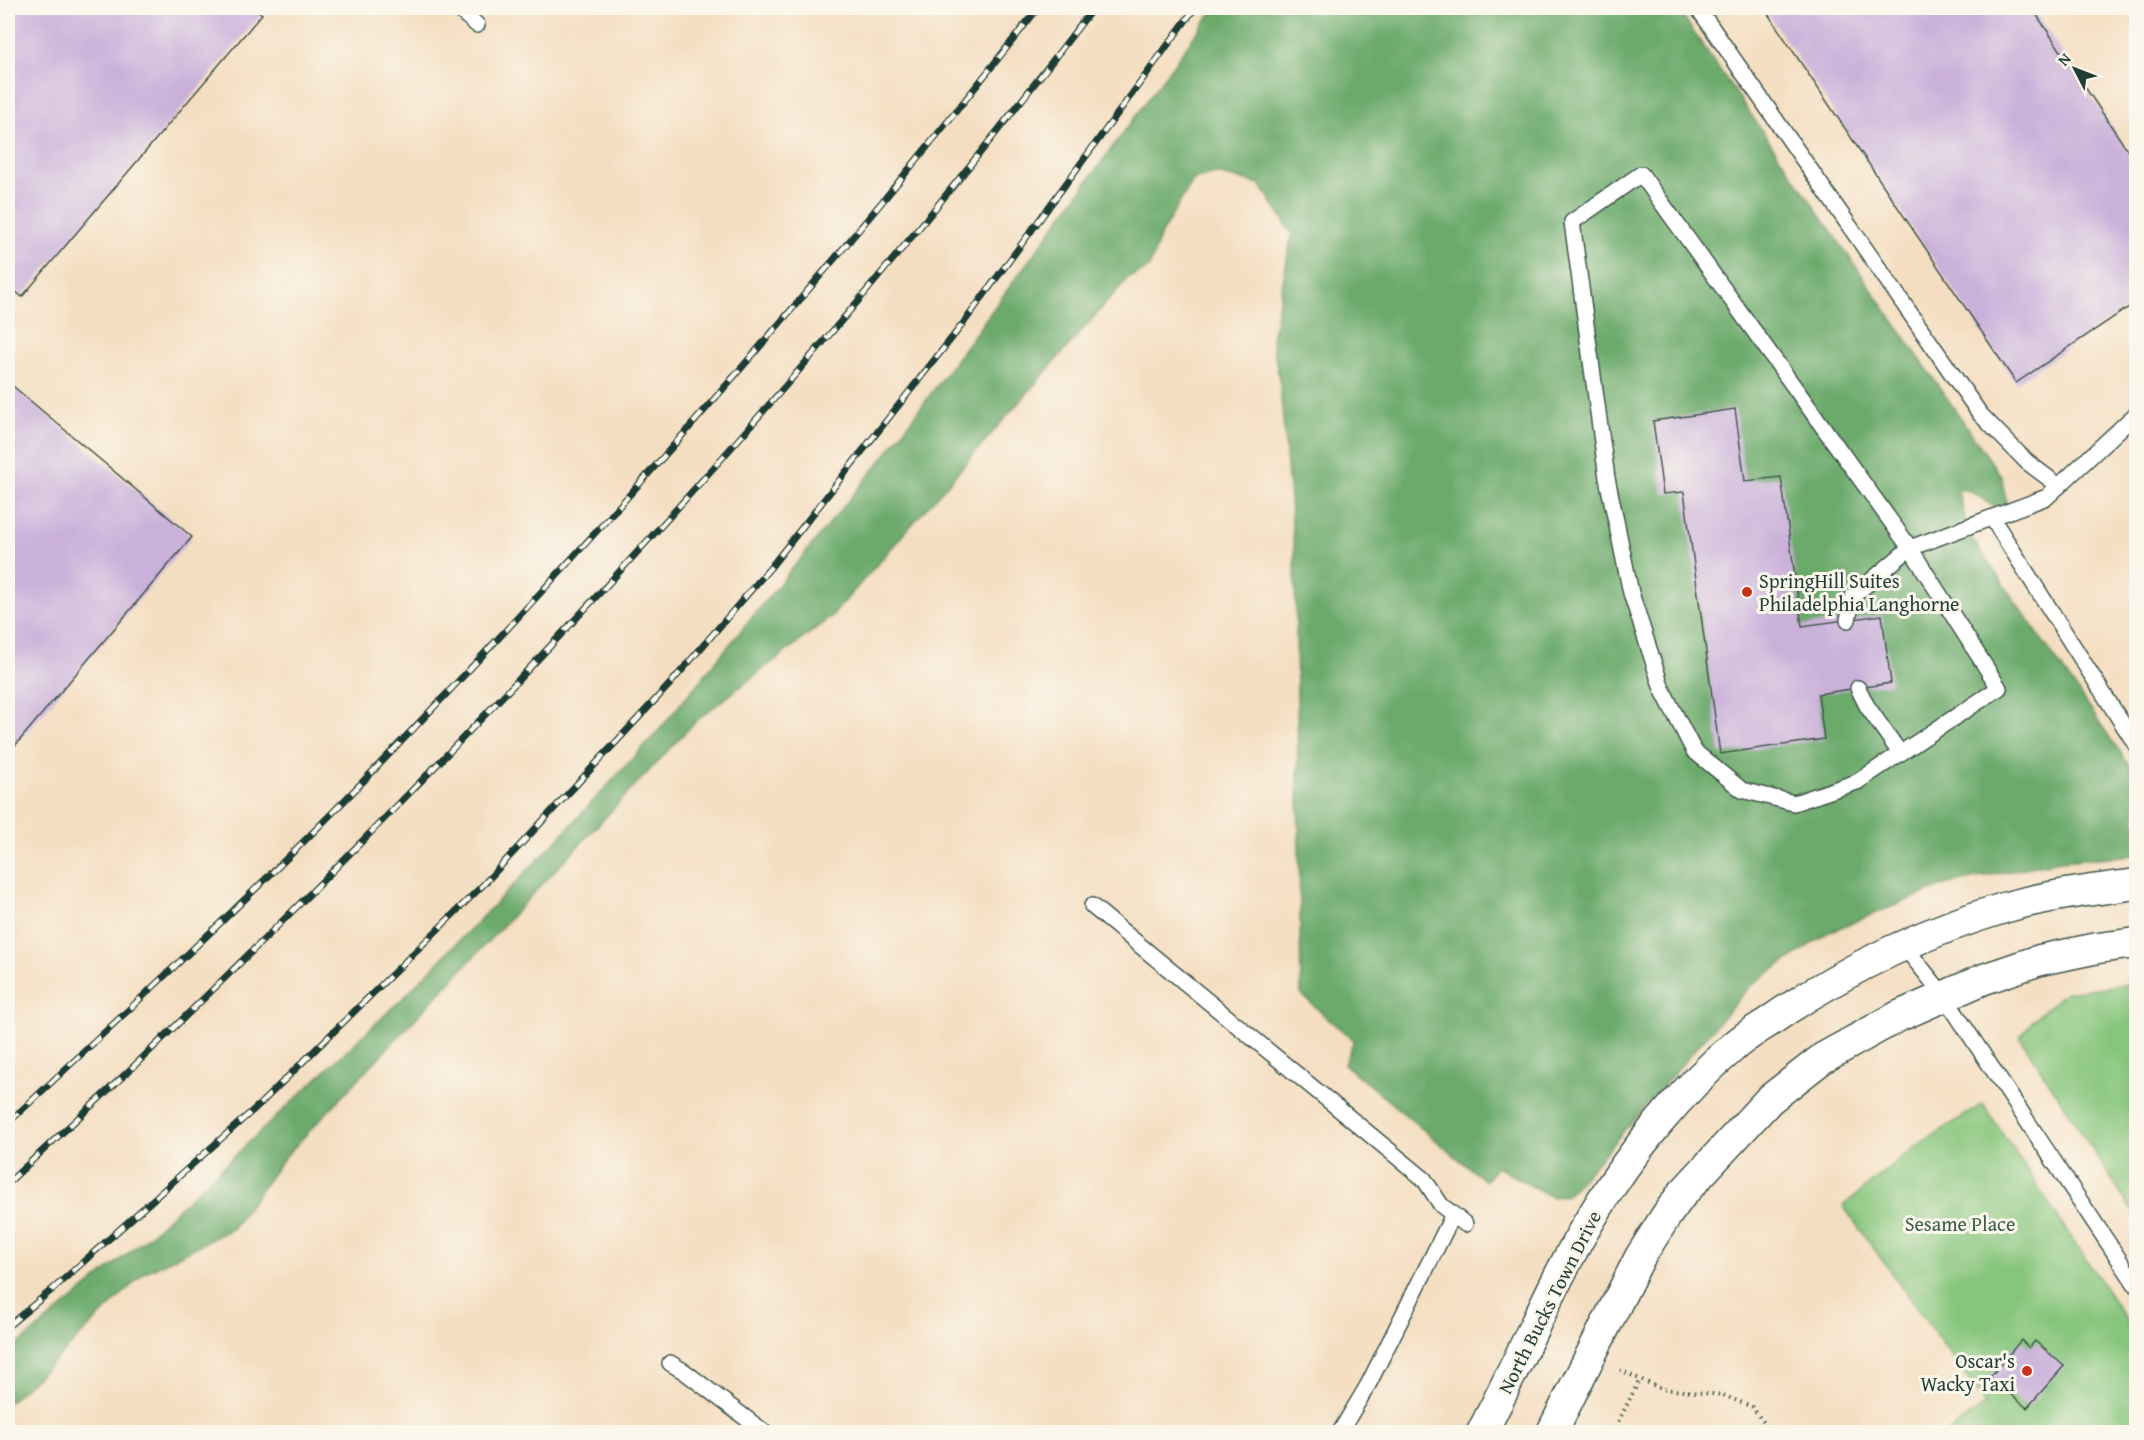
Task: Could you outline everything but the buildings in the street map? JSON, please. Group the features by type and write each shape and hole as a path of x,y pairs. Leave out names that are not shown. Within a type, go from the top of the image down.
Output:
{"street":[{"name":"North Bucks Town Drive","path":"1482,1432 1550,1292 1596,1210 1621,1171 1672,1107 1733,1047 1805,997 1903,945 2007,907 2064,894 2136,884"},
{"path":"1552,1432 1640,1257 1666,1216 1682,1194 1769,1100 1823,1058 1899,1016 1944,996 1984,979 2040,960 2136,943"}],"lane":[{"path":"457,8 477,25"},
{"path":"1698,8 1980,414 2026,462 2059,486"},
{"path":"1641,174 1910,548 1999,688 1857,782 1794,803 1742,790 1694,751 1662,689 1631,593 1608,478 1572,222 1641,174"},
{"path":"1848,620 1852,596 1910,548 2048,497 2136,414"},
{"path":"1992,518 2136,745"},
{"path":"1858,688 1866,706 1900,753"},
{"path":"1092,906 1424,1179 1441,1205 1459,1220 1416,1287 1368,1385 1340,1432"},
{"path":"1903,945 1944,996 2136,1285"},
{"path":"670,1363 764,1432"}],"path":[{"path":"1590,1358 1662,1389 1723,1395 1733,1399 1752,1407 1771,1432"},
{"path":"1613,1432 1640,1379"}],"green space":[{"path":"1215,8 1677,8 2001,476 2006,499 2004,514 1970,491 1957,488 1970,536 2136,775 2136,855 2060,861 1948,884 1829,932 1750,986 1567,1195 1552,1197 1497,1167 1485,1181 1344,1064 1354,1040 1301,994 1295,558 1280,385 1272,339 1292,234 1260,184 1216,174 1193,180 1161,234 1149,268 1128,278 831,617 696,721 284,1158 232,1229 144,1273 62,1354 8,1403 8,1353 151,1234 405,996 556,841 660,729 885,456"},
{"path":"2136,983 2136,1217 2020,1037 2035,1018 2066,992"},
{"name":"Sesame Place","path":"1983,1104 2136,1335 2136,1432 1948,1432 1986,1404 1843,1206 1916,1146"}],"railway":[{"path":"8,1123 286,859 376,768 549,584 799,301 960,107 1038,8"},
{"path":"8,1183 142,1058 408,795 647,542 876,280 1093,8"},
{"path":"8,1326 54,1288 260,1104 483,885 670,684 770,568 962,325 1195,8"}],"place":[{"name":"SpringHill Suites Philadelphia Langhorne","path":"1747,592"},
{"name":"Oscar's Wacky Taxi","path":"2027,1371"}]}
